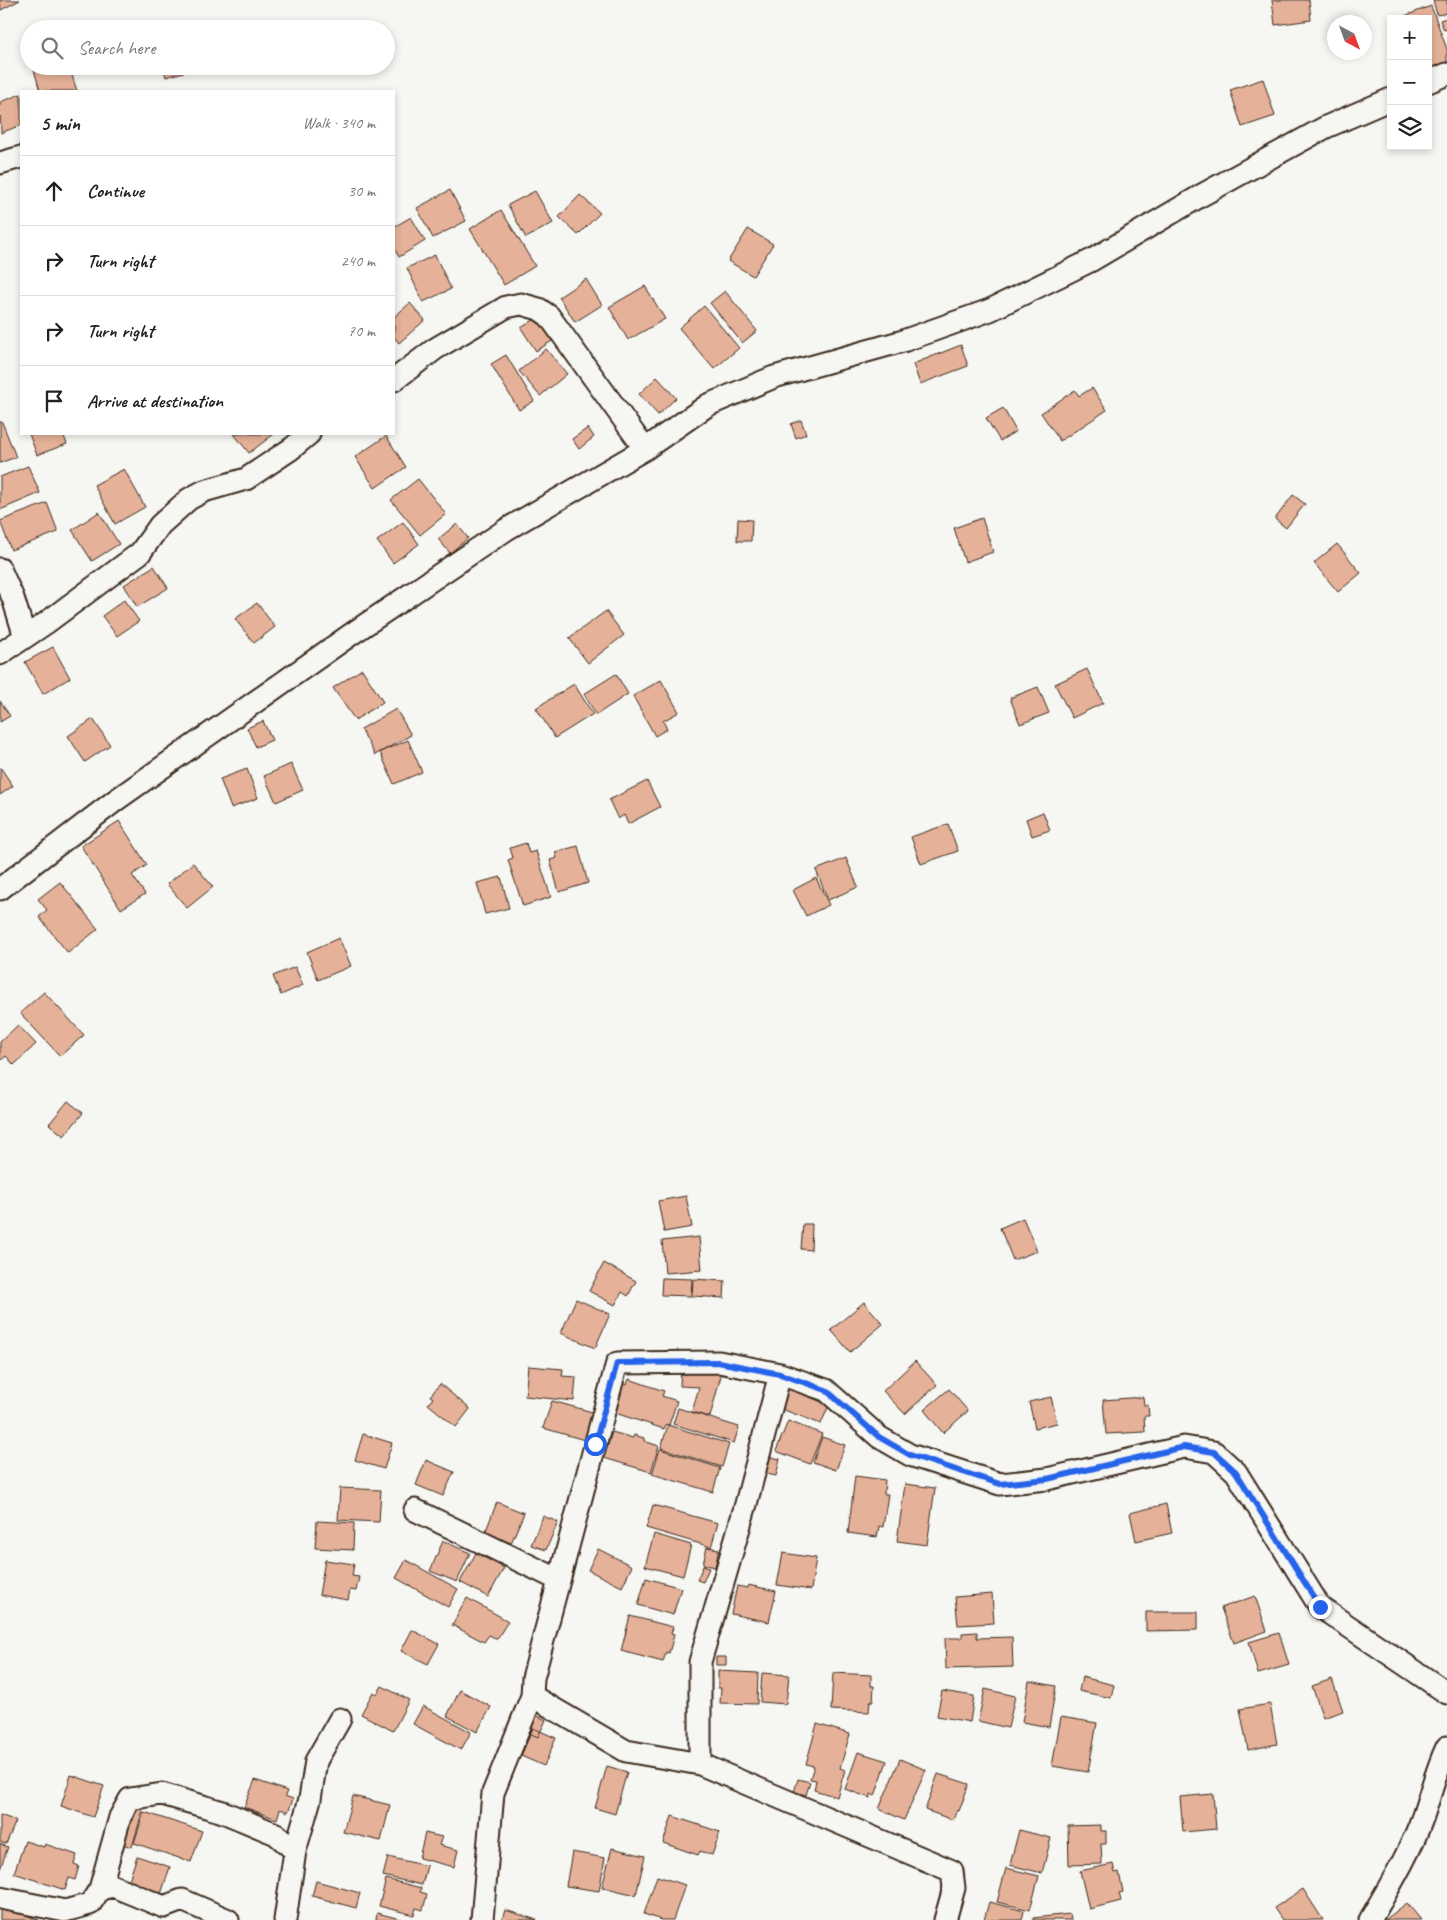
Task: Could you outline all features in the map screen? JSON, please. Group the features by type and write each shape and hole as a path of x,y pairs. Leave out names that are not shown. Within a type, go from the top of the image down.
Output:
{"street":[{"path":"1432,80 1447,74"},
{"path":"0,889 116,800 353,633 507,529 645,449 708,405 774,377 903,341 990,310 1092,260 1202,195 1326,127 1387,101"},
{"path":"0,163 20,156"},
{"path":"395,379 435,349 506,307 522,304 539,309 549,316 645,449"},
{"path":"0,654 140,552 160,524 188,499 204,491 246,479 291,449 308,435"},
{"path":"0,570 13,598 25,637"},
{"path":"482,1920 493,1793 532,1696 534,1678 559,1580 617,1363 718,1362 780,1374 826,1390 879,1437 910,1455 1000,1484 1047,1479 1184,1447 1214,1452 1236,1472 1320,1607 1447,1693"},
{"path":"700,1764 700,1662 746,1504 780,1374"},
{"path":"414,1510 559,1580"},
{"path":"532,1696 626,1751 700,1764 952,1871 954,1888 945,1920"},
{"path":"285,1920 295,1851 310,1799 316,1761 340,1719"},
{"path":"1370,1920 1398,1872 1422,1817 1437,1768 1447,1747"},
{"path":"0,1898 65,1911 90,1904 100,1889 120,1817 130,1799 162,1794 223,1812 276,1834 295,1851"},
{"path":"100,1889 113,1886 164,1907 182,1900 228,1920"}],"building":[{"path":"0,0 20,0 1,10"},
{"path":"1272,0 1309,0 1311,20 1275,25"},
{"path":"1433,0 1447,0 1447,13 1437,15"},
{"path":"1431,6 1447,49 1447,63 1432,69 1432,15 1407,15"},
{"path":"1447,18 1447,29 1444,30 1440,20"},
{"path":"36,75 72,75 77,90 40,90"},
{"path":"1263,79 1275,116 1242,127 1230,90"},
{"path":"20,94 20,125 1,133 0,102"},
{"path":"450,190 466,221 433,238 417,208"},
{"path":"535,191 553,223 526,238 508,205"},
{"path":"580,195 600,213 578,235 559,217"},
{"path":"501,210 535,266 504,285 470,229"},
{"path":"411,217 425,241 399,257 395,250 395,226"},
{"path":"748,229 773,244 753,276 728,261"},
{"path":"435,255 451,289 423,302 407,268"},
{"path":"586,279 602,305 575,322 559,297"},
{"path":"645,286 665,319 628,340 609,307"},
{"path":"725,291 757,331 742,343 710,303"},
{"path":"410,303 425,320 399,343 395,338 395,316"},
{"path":"704,306 739,348 714,369 679,328"},
{"path":"537,318 552,341 536,351 521,328"},
{"path":"961,345 968,366 920,384 913,364"},
{"path":"546,349 567,374 540,396 519,371"},
{"path":"506,355 534,401 519,410 491,364"},
{"path":"657,377 676,398 658,415 639,394"},
{"path":"1092,388 1107,410 1060,441 1041,413 1075,390 1079,396"},
{"path":"1003,408 1016,431 1000,441 986,418"},
{"path":"801,420 806,434 796,438 791,424"},
{"path":"0,422 2,422 16,457 0,463"},
{"path":"588,428 594,437 579,449 572,439"},
{"path":"29,435 63,435 67,444 37,455"},
{"path":"235,435 273,435 249,453"},
{"path":"386,436 406,467 375,488 355,457"},
{"path":"28,466 40,493 0,510 0,477"},
{"path":"124,469 145,507 115,524 94,485"},
{"path":"418,479 446,514 420,535 391,500"},
{"path":"1293,495 1305,504 1286,528 1275,519"},
{"path":"47,503 58,532 11,550 0,521"},
{"path":"99,512 119,544 92,561 72,530"},
{"path":"982,518 993,552 965,562 954,528"},
{"path":"738,519 752,520 751,541 737,541"},
{"path":"403,522 419,544 393,563 377,541"},
{"path":"457,524 468,538 450,553 438,539"},
{"path":"1337,544 1361,573 1338,592 1314,563"},
{"path":"154,566 168,588 137,607 124,585"},
{"path":"124,600 139,621 117,636 102,616"},
{"path":"257,603 275,627 254,643 235,619"},
{"path":"606,611 624,635 588,663 569,638"},
{"path":"53,647 70,678 43,694 25,662"},
{"path":"362,669 383,702 355,720 333,688"},
{"path":"1087,669 1103,703 1072,718 1055,684"},
{"path":"616,674 628,694 596,715 584,694"},
{"path":"661,680 679,712 663,721 667,729 655,736 633,696"},
{"path":"574,684 593,714 555,738 536,708"},
{"path":"1038,687 1049,713 1020,724 1010,698"},
{"path":"0,701 10,716 0,722"},
{"path":"396,709 411,735 375,755 361,729"},
{"path":"93,719 110,745 85,762 68,736"},
{"path":"263,721 272,740 256,747 247,728"},
{"path":"408,740 422,772 394,784 380,752"},
{"path":"291,764 303,790 276,802 264,776"},
{"path":"0,767 13,786 0,795"},
{"path":"247,769 258,798 231,808 220,779"},
{"path":"647,781 660,807 628,824 624,815 618,819 609,800"},
{"path":"1043,812 1050,830 1032,836 1026,819"},
{"path":"119,821 147,865 132,875 145,894 121,909 81,846"},
{"path":"948,824 958,851 921,864 911,837"},
{"path":"526,843 529,853 536,851 551,897 523,906 508,860 513,858 510,848"},
{"path":"578,846 588,883 559,892 550,860 557,858 555,852"},
{"path":"846,858 858,887 828,900 816,870"},
{"path":"193,863 213,887 187,908 167,884"},
{"path":"501,877 509,908 485,914 477,883"},
{"path":"816,878 829,905 806,916 793,890"},
{"path":"60,882 98,929 68,953 39,917 47,910 38,899"},
{"path":"339,938 351,966 318,980 307,952"},
{"path":"295,967 303,985 281,995 273,976"},
{"path":"44,992 84,1035 60,1056 20,1013"},
{"path":"18,1025 36,1044 14,1065 6,1056 0,1061 0,1042"},
{"path":"68,1101 83,1113 64,1136 49,1124"},
{"path":"686,1196 692,1227 664,1232 658,1201"},
{"path":"1023,1218 1037,1251 1013,1260 1000,1228"},
{"path":"803,1224 812,1224 811,1250 801,1249"},
{"path":"699,1237 702,1270 665,1273 662,1241"},
{"path":"604,1263 636,1281 628,1296 622,1292 615,1305 589,1291"},
{"path":"662,1278 692,1279 691,1296 661,1295"},
{"path":"693,1279 725,1281 724,1298 692,1296"},
{"path":"576,1299 610,1314 595,1348 561,1333"},
{"path":"864,1302 883,1324 850,1352 831,1330"},
{"path":"915,1361 937,1385 905,1414 883,1391"},
{"path":"528,1366 563,1369 562,1376 576,1377 574,1401 525,1396"},
{"path":"681,1367 723,1368 710,1417 692,1412 699,1387 680,1386"},
{"path":"629,1379 664,1391 662,1396 677,1401 669,1425 666,1424 664,1429 612,1412 622,1383 627,1385"},
{"path":"440,1384 470,1409 456,1427 428,1404 433,1398 430,1396"},
{"path":"787,1388 829,1405 821,1424 779,1408"},
{"path":"949,1389 968,1411 943,1433 924,1410"},
{"path":"1051,1397 1057,1423 1035,1428 1029,1402"},
{"path":"1143,1397 1144,1405 1148,1405 1149,1416 1144,1416 1145,1432 1106,1434 1103,1400"},
{"path":"552,1401 596,1413 588,1441 543,1428"},
{"path":"678,1408 739,1427 734,1443 673,1424"},
{"path":"788,1421 822,1434 810,1464 776,1451"},
{"path":"668,1425 729,1444 722,1467 661,1448"},
{"path":"612,1432 633,1438 634,1435 659,1446 651,1472 604,1458"},
{"path":"363,1434 392,1443 384,1469 355,1460"},
{"path":"822,1437 845,1445 836,1470 813,1462"},
{"path":"660,1449 720,1468 713,1492 652,1474"},
{"path":"767,1456 780,1459 776,1476 763,1473"},
{"path":"426,1460 454,1472 443,1496 416,1485"},
{"path":"855,1476 885,1480 884,1494 888,1494 883,1527 879,1526 877,1537 848,1533"},
{"path":"905,1484 935,1488 927,1545 897,1541"},
{"path":"340,1488 381,1490 379,1522 338,1520"},
{"path":"497,1502 524,1513 511,1543 485,1533"},
{"path":"1166,1504 1172,1533 1136,1541 1130,1513"},
{"path":"653,1505 718,1523 711,1547 646,1528"},
{"path":"543,1516 558,1522 546,1550 531,1545"},
{"path":"317,1521 354,1523 353,1550 315,1548"},
{"path":"654,1534 691,1545 683,1576 645,1566"},
{"path":"443,1541 470,1553 457,1582 430,1571"},
{"path":"707,1547 719,1549 715,1567 703,1564"},
{"path":"598,1549 632,1566 622,1587 588,1570"},
{"path":"476,1553 504,1568 488,1597 460,1582"},
{"path":"783,1553 816,1558 811,1590 777,1585"},
{"path":"325,1560 354,1564 352,1576 359,1577 356,1591 350,1590 348,1600 319,1595"},
{"path":"406,1560 458,1589 448,1607 396,1578"},
{"path":"703,1566 709,1568 703,1582 697,1580"},
{"path":"646,1578 681,1588 673,1615 638,1605"},
{"path":"748,1585 776,1591 769,1622 731,1614 737,1586 747,1588"},
{"path":"992,1594 994,1623 958,1625 955,1597"},
{"path":"1255,1596 1267,1631 1234,1643 1221,1608"},
{"path":"467,1598 508,1621 497,1639 489,1635 484,1642 452,1625"},
{"path":"1146,1612 1198,1612 1198,1630 1146,1631"},
{"path":"630,1616 673,1627 671,1634 674,1635 669,1653 666,1652 663,1662 621,1651"},
{"path":"412,1630 439,1644 428,1664 401,1651"},
{"path":"977,1632 977,1638 1012,1637 1013,1667 946,1669 945,1638 962,1638 962,1633"},
{"path":"1279,1633 1289,1665 1258,1674 1249,1642"},
{"path":"716,1657 726,1657 726,1665 716,1665"},
{"path":"718,1671 758,1673 757,1704 720,1703 721,1688 718,1688"},
{"path":"762,1673 789,1675 786,1704 760,1702"},
{"path":"833,1673 871,1675 871,1686 874,1686 873,1701 870,1701 869,1712 831,1710"},
{"path":"1082,1677 1114,1685 1111,1698 1079,1691"},
{"path":"1332,1679 1343,1711 1323,1718 1312,1686"},
{"path":"1029,1681 1056,1686 1049,1727 1022,1722"},
{"path":"382,1686 409,1700 393,1731 361,1714 373,1692 377,1694"},
{"path":"985,1689 1015,1696 1008,1728 978,1721"},
{"path":"460,1690 491,1707 477,1732 447,1716"},
{"path":"942,1691 974,1696 970,1722 937,1716"},
{"path":"1270,1704 1277,1744 1248,1750 1240,1709"},
{"path":"423,1706 471,1732 461,1750 413,1724"},
{"path":"536,1715 546,1720 538,1737 527,1732"},
{"path":"1061,1717 1097,1723 1088,1772 1052,1766"},
{"path":"817,1724 850,1734 840,1768 845,1770 837,1797 814,1790 816,1780 810,1779 814,1766 806,1764"},
{"path":"533,1728 556,1738 544,1766 521,1756"},
{"path":"858,1752 887,1761 875,1796 871,1794 870,1798 845,1789"},
{"path":"900,1759 926,1770 904,1820 879,1809"},
{"path":"607,1766 627,1772 615,1814 595,1808"},
{"path":"938,1774 969,1784 959,1811 957,1810 953,1820 925,1810"},
{"path":"71,1775 104,1786 93,1817 61,1806"},
{"path":"798,1779 810,1782 806,1795 794,1792"},
{"path":"255,1780 287,1791 285,1796 293,1799 288,1812 280,1809 277,1819 244,1807"},
{"path":"1213,1794 1216,1829 1183,1832 1180,1797"},
{"path":"353,1796 390,1805 381,1841 343,1832"},
{"path":"130,1806 143,1810 132,1847 119,1843"},
{"path":"144,1812 202,1831 191,1862 134,1843"},
{"path":"0,1815 16,1821 6,1844 0,1842"},
{"path":"672,1816 720,1832 712,1855 700,1851 698,1855 663,1843"},
{"path":"1101,1825 1101,1831 1106,1831 1106,1844 1101,1844 1102,1864 1069,1865 1068,1826"},
{"path":"1019,1830 1051,1838 1042,1873 1010,1865"},
{"path":"425,1833 442,1837 439,1845 458,1850 454,1867 419,1858"},
{"path":"25,1841 44,1847 45,1844 77,1855 74,1864 79,1866 75,1880 69,1878 65,1890 14,1873"},
{"path":"0,1844 8,1847 0,1869"},
{"path":"612,1848 645,1856 636,1895 602,1887"},
{"path":"572,1852 605,1858 599,1891 566,1886"},
{"path":"137,1856 170,1867 160,1897 127,1886"},
{"path":"388,1857 427,1866 422,1885 383,1876"},
{"path":"1113,1864 1115,1873 1119,1872 1123,1892 1119,1893 1121,1901 1089,1909 1080,1871"},
{"path":"1006,1868 1039,1876 1030,1910 997,1902"},
{"path":"657,1876 685,1885 673,1920 661,1920 644,1914"},
{"path":"386,1879 421,1888 420,1892 427,1894 423,1910 416,1908 414,1915 379,1906"},
{"path":"316,1881 360,1893 356,1908 312,1896"},
{"path":"1303,1889 1323,1920 1282,1920 1274,1908"},
{"path":"989,1902 1024,1911 1022,1920 984,1920"},
{"path":"1407,1903 1421,1920 1385,1920"},
{"path":"2,1906 39,1920 0,1920"},
{"path":"505,1910 537,1920 502,1920"},
{"path":"377,1913 404,1920 376,1920"},
{"path":"1070,1914 1071,1920 1034,1920 1033,1918"}],"route":[{"path":"595,1444 617,1363 718,1362 780,1374 826,1390 879,1437 910,1455 1000,1484 1047,1479 1184,1447 1214,1452 1236,1472 1320,1607"}]}
